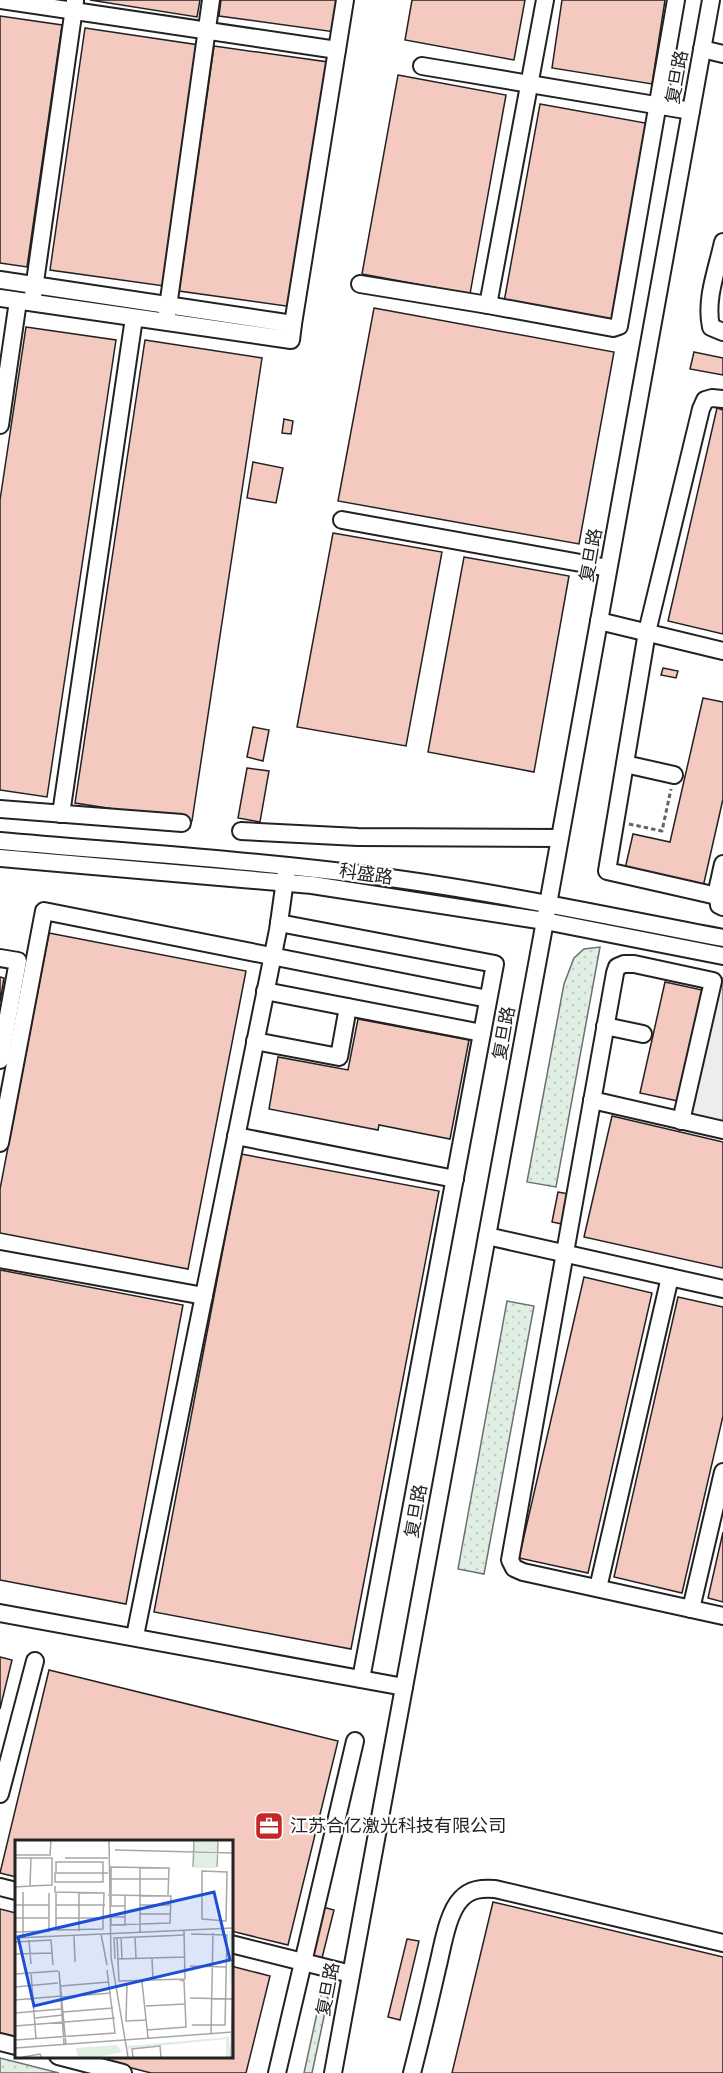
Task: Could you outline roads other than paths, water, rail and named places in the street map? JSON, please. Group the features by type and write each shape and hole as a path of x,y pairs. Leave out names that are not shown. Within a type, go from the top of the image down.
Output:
{"street":[{"path":"0,0 74,6 207,31 337,50"},
{"path":"166,322 211,0"},
{"path":"0,298 291,340 345,0"},
{"path":"488,305 545,0"},
{"path":"360,284 613,328 619,326 676,0"},
{"name":"复旦路","path":"333,2073 711,0"},
{"path":"0,425 25,302 34,285 74,6"},
{"path":"702,49 723,54"},
{"path":"422,66 691,111"},
{"path":"723,242 710,299 709,316 711,327 723,332"},
{"path":"0,280 293,324"},
{"path":"61,814 134,318"},
{"path":"723,399 705,400 701,409 647,633 607,871 720,902 723,864"},
{"path":"342,520 608,568"},
{"path":"599,621 723,651"},
{"path":"625,764 674,775"},
{"path":"0,809 182,823"},
{"path":"241,831 358,837 559,838"},
{"name":"科盛路","path":"0,841 286,874 723,938"},
{"name":"科盛路","path":"0,858 286,874"},
{"path":"135,1636 273,956 286,874"},
{"path":"0,1143 44,911 488,999"},
{"name":"科盛路","path":"546,912 723,956"},
{"path":"279,922 495,964 361,1679"},
{"path":"0,958 18,961 0,1060"},
{"path":"681,1121 713,981 634,964 624,964 617,967 615,974 510,1560 514,1568 523,1572 723,1616"},
{"path":"266,991 482,1033"},
{"path":"255,1041 339,1057 348,1007"},
{"path":"606,1026 643,1034"},
{"path":"592,1100 723,1131"},
{"path":"236,1136 455,1179"},
{"path":"487,1236 723,1289"},
{"path":"0,1259 204,1296"},
{"path":"598,1588 670,1277"},
{"path":"691,1609 723,1472"},
{"path":"0,1613 404,1687"},
{"path":"0,1794 35,1661"},
{"path":"277,2073 355,1741"},
{"path":"0,1887 15,1891"},
{"path":"412,2073 453,1913 462,1898 472,1891 482,1888 495,1889 723,1943"},
{"path":"232,1944 351,1974"},
{"path":"0,2042 15,2046"},
{"path":"66,2058 123,2073"}],"place":[{"name":"江苏合亿激光科技有限公司","path":"269,1826"}]}
